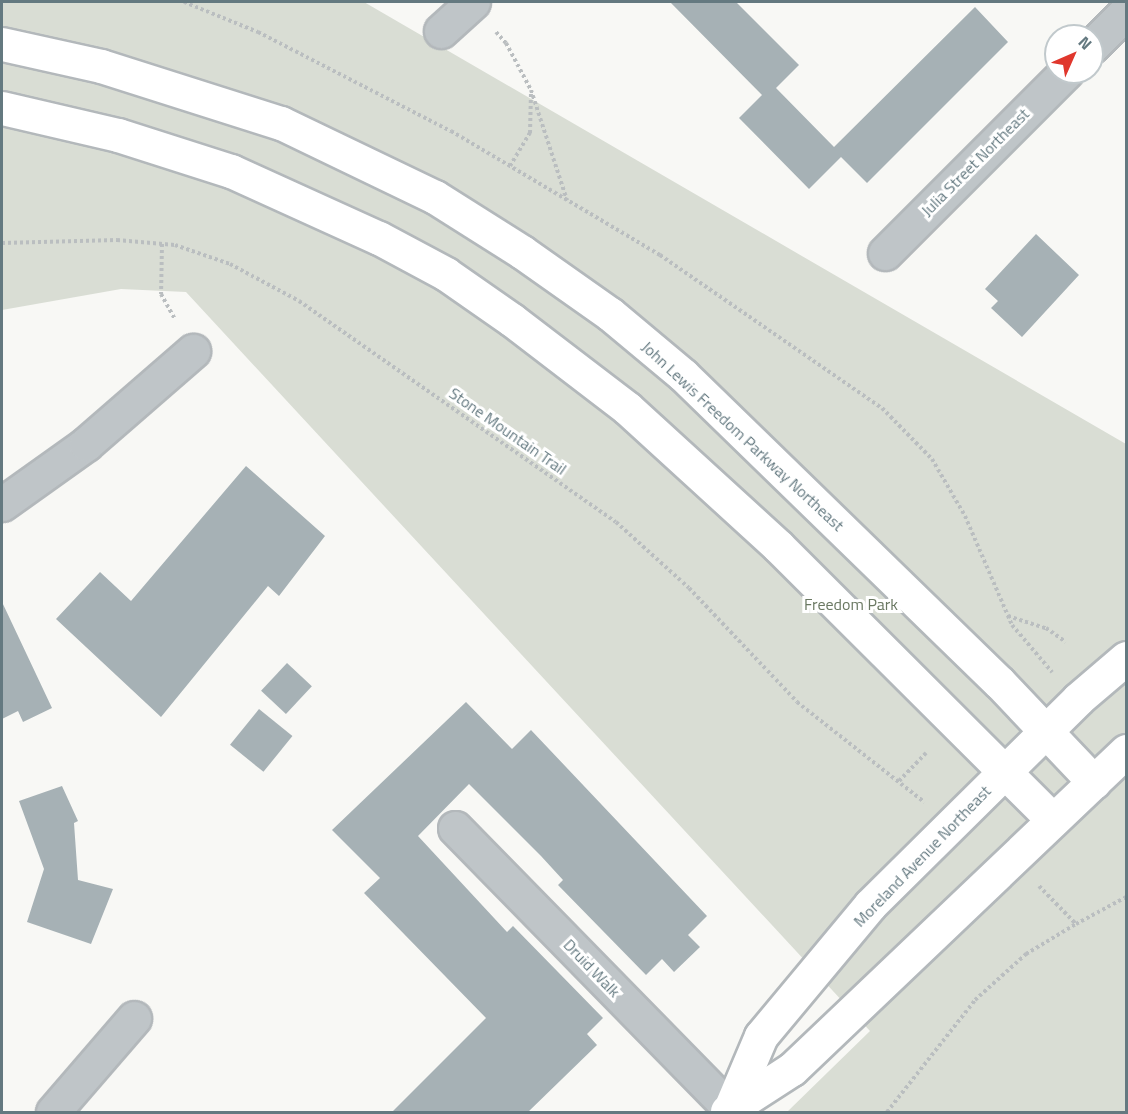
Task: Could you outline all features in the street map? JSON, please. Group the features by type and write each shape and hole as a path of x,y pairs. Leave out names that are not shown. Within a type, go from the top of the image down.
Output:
{"highway":[{"name":"John Lewis Freedom Parkway Northeast","path":"2,44 101,66 281,123 385,170 493,233 610,314 683,375 1094,782"},
{"path":"2,108 118,135 231,171 331,214 446,274 568,359 627,408 778,546 1053,820"},
{"name":"Moreland Avenue Northeast","path":"728,1111 769,1028 870,905 1004,772 1126,658"},
{"path":"728,1111 792,1070 1126,751"}],"street":[{"path":"441,31 472,3"},
{"path":"1104,34 1126,12"},
{"name":"Julia Street Northeast","path":"885,253 1054,84"},
{"path":"2,504 86,444 193,351"},
{"name":"Druid Walk","path":"455,828 728,1111"},
{"path":"53,1113 134,1018"}],"path":[{"path":"184,2 258,32 383,93 510,166 660,255 811,356 898,422 932,459 965,516 1008,616 1031,650"},
{"path":"472,3 506,43 531,90 567,200"},
{"path":"510,166 530,133 531,90"},
{"name":"Stone Mountain Trail","path":"2,243 117,240 162,244 230,264 299,301 616,522 689,588 797,702 922,801"},
{"path":"162,244 161,294 193,351"},
{"path":"1008,616 1046,628 1066,642"},
{"path":"898,781 926,753"},
{"path":"1033,880 1076,924"},
{"path":"887,1113 975,1000 1026,954 1126,897"}],"green space":[{"name":"Freedom Park","path":"2,2 364,2 1126,444 1126,1112 787,1112 870,1031 186,292 121,289 2,310"}],"building":[{"path":"670,2 736,2 799,65 776,88 834,147 975,7 1008,42 867,183 841,157 809,189 739,118 762,95"},
{"path":"1036,234 1079,275 1022,337 991,308 998,301 985,289"},
{"path":"246,466 325,536 279,596 268,586 161,717 56,619 100,572 131,601"},
{"path":"2,602 52,708 23,722 18,711 2,719"},
{"path":"287,663 312,686 286,714 261,691"},
{"path":"466,702 512,749 531,730 707,916 688,935 700,947 674,972 662,959 646,975 558,885 563,880 541,856 469,784 418,836 507,932 513,926 603,1018 587,1034 597,1045 527,1113 391,1113 486,1018 364,893 380,878 332,830"},
{"path":"259,709 292,736 263,772 230,745"},
{"path":"62,786 78,821 74,823 78,880 113,889 91,944 27,922 44,869 19,801"}]}
